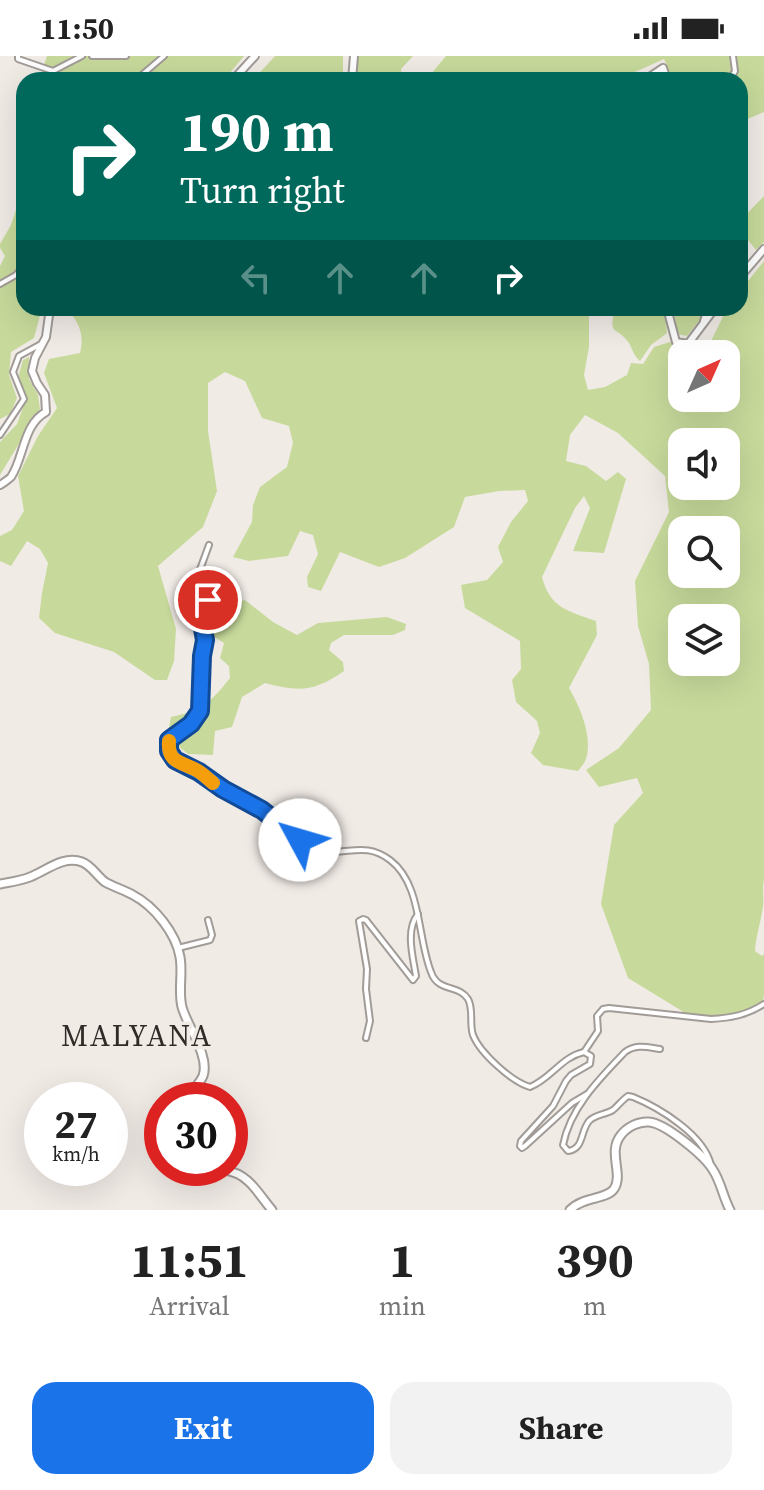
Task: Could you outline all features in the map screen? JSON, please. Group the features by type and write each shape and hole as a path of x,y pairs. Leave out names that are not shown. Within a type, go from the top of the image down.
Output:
{"highway":[{"path":"0,884 26,878 60,862 83,862 106,882 136,896 151,908 178,948 181,1003 205,1067 199,1082"},
{"path":"570,1210 577,1203 612,1192 617,1178 614,1157 616,1142 622,1133 634,1125 648,1122 660,1126 712,1167 730,1210"},
{"path":"248,1180 272,1210"}],"main road":[{"path":"240,72 255,56"},
{"path":"748,268 764,249"},
{"path":"0,485 10,478 29,433 46,412 45,395 32,371 46,337 49,316"},
{"path":"669,316 676,342 688,344 709,316"}],"street":[{"path":"18,56 18,59 53,71 82,56"},
{"path":"92,56 126,56"},
{"path":"145,72 164,56"},
{"path":"702,325 705,316"},
{"path":"0,435 24,399 13,372 19,356 43,343"},
{"path":"209,545 195,583 199,594 211,604 202,623 205,640 200,711 191,724 169,740 171,756 262,810 312,847 336,853 363,848 381,854 402,871 418,914 432,976 437,983 467,997 473,1035 497,1065 514,1080 530,1087 539,1084 568,1058 584,1052 598,1031 597,1016 603,1009 711,1019 739,1016 764,1004"},
{"path":"366,1038 370,1021 367,969 359,921 363,919 369,924 413,980 416,976 411,927 418,914"},
{"path":"178,948 210,940 212,935 208,920"},
{"path":"660,1049 642,1046 625,1052 587,1094 563,1141 565,1148 568,1151 577,1149 583,1131 593,1117 612,1110 628,1096 663,1112 679,1124 705,1148 712,1167"},
{"path":"584,1052 591,1056 590,1064 566,1081 553,1106 521,1141 520,1146 525,1146 572,1103 587,1094"}],"green space":[{"path":"47,56 244,56 231,72 42,72"},
{"path":"275,56 343,56 343,72 260,72"},
{"path":"356,56 413,56 401,72 355,72"},
{"path":"446,56 764,56 764,112 748,119 748,72 670,72 664,59 635,72 433,72"},
{"path":"764,196 764,242 756,250 748,240 748,213"},
{"path":"16,210 16,316 40,316 34,338 11,352 9,375 17,398 10,414 0,419 0,266 5,256 0,244"},
{"path":"764,261 764,880 755,951 762,956 764,954 764,995 761,1009 738,1018 700,1022 628,978 601,904 614,825 643,793 637,778 599,787 586,770 619,748 651,710 649,664 638,626 635,581 669,512 665,476 618,433 585,415 570,435 566,461 586,466 606,481 618,472 626,479 604,553 573,551 590,508 584,496 575,508 542,577 555,602 596,621 597,635 569,688 587,731 586,759 578,771 543,765 531,753 540,733 537,721 516,702 512,680 521,669 520,641 465,608 461,585 487,580 503,562 498,547 511,522 528,501 525,490 465,497 454,527 405,558 379,567 340,552 321,591 308,587 307,577 318,554 313,535 300,531 288,556 249,561 233,557 252,522 253,505 260,487 287,467 293,443 289,426 262,418 245,381 225,372 208,383 208,431 217,491 203,527 158,566 176,629 174,661 167,680 155,680 114,652 55,633 39,618 48,563 40,549 27,541 11,566 0,561 0,536 12,530 24,511 18,476 38,436 57,408 44,373 49,359 80,353 80,328 73,316 589,316 589,347 584,375 588,390 605,387 627,375 631,363 643,364 654,347 668,343 668,412 740,412 740,340 712,340 723,316 748,316 748,281"},
{"path":"664,316 667,333 651,345 640,361 629,343 614,330 613,317"},
{"path":"675,316 703,316 687,336 677,334"},
{"path":"29,357 29,379 38,395 40,409 0,475 0,442 17,424 24,405 19,374 23,360"},
{"path":"245,600 273,622 297,635 318,623 387,617 406,624 405,630 393,635 344,635 331,643 329,650 343,662 344,671 324,683 306,688 265,683 242,697 232,727 215,731 213,755 188,754 167,737 171,717 205,704 230,678 229,666 220,658 224,643 211,635 211,621 231,603"}],"slow traffic":[{"path":"169,741 169,751 175,760 213,783"}],"district":[{"name":"MALYANA","path":"137,1036"}],"route":[{"path":"208,600 211,607 202,623 205,640 200,711 191,724 169,740 169,751 175,760 262,810 300,840"}]}
